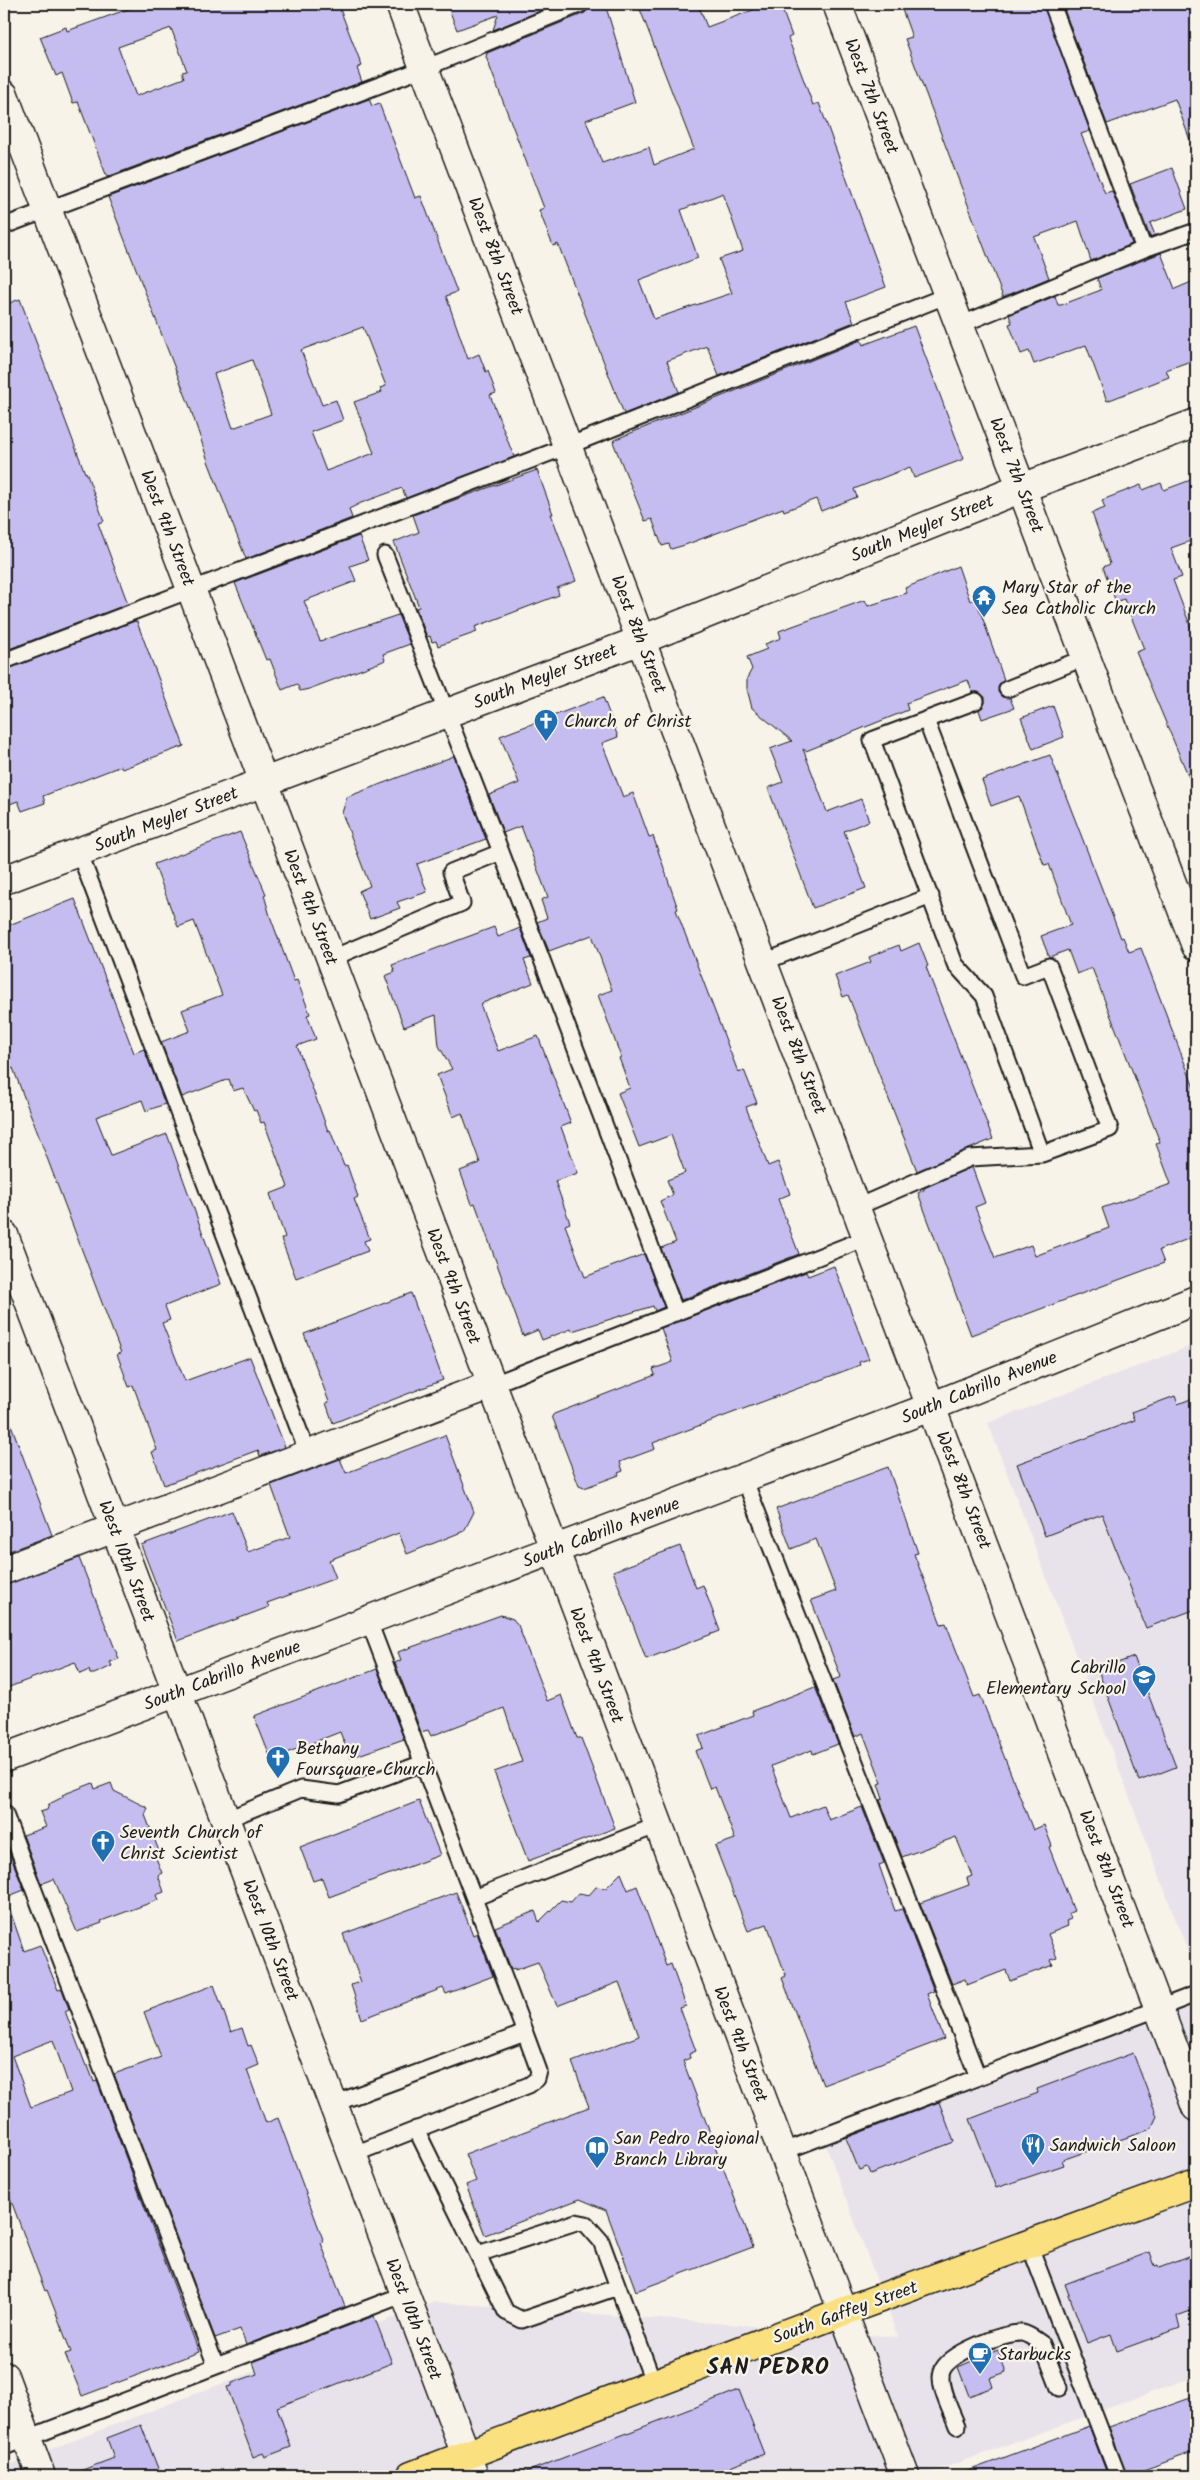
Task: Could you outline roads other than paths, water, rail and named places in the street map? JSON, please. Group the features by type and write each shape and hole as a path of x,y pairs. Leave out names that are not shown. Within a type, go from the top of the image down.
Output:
{"main road":[{"name":"South Gaffey Street","path":"411,2476 470,2466 654,2384 842,2312 1196,2183"}],"street":[{"name":"West 8th Street","path":"400,4 933,1406 1196,2107"},
{"name":"West 7th Street","path":"837,4 1196,946"},
{"name":"West 9th Street","path":"4,95 905,2476"},
{"name":"South Meyler Street","path":"4,880 641,640 1022,488 1196,423"},
{"name":"West 10th Street","path":"4,1235 470,2466"},
{"name":"South Cabrillo Avenue","path":"4,1758 933,1406 1196,1300"},
{"path":"4,1570 491,1385"},
{"path":"4,2376 15,2442 41,2476"}],"lane":[{"path":"4,226 425,68 581,4"},
{"path":"1052,4 1144,250"},
{"path":"960,325 1144,250 1196,231"},
{"path":"4,661 192,591 568,446 948,295"},
{"path":"385,555 427,668 448,713 676,1313"},
{"path":"1007,689 1086,657"},
{"path":"976,701 872,740 955,964 984,996 1042,1154"},
{"path":"857,1206 970,1158 1042,1154 1110,1129 1049,966 1024,976 926,720"},
{"path":"79,852 308,1454"},
{"path":"330,958 462,903 451,872 501,852"},
{"path":"764,962 930,896"},
{"path":"491,1385 869,1237"},
{"path":"744,1478 978,2077"},
{"path":"352,2155 529,2084 537,2079 539,2071 368,1620"},
{"path":"225,1820 301,1789 339,1794 423,1763"},
{"path":"4,1812 216,2366"},
{"path":"474,1898 658,1825"},
{"path":"782,2152 1196,1994"},
{"path":"333,2104 525,2034"},
{"path":"416,2129 506,2312 518,2319 528,2318 618,2287"},
{"path":"478,2254 582,2222 595,2232 600,2242 654,2384"},
{"path":"1029,2244 1118,2476"},
{"path":"15,2442 405,2294"},
{"path":"958,2426 943,2388 941,2373 947,2362 958,2354 1002,2337 1011,2334 1024,2334 1042,2344 1059,2388"}],"place":[{"name":"Mary Star of the Sea Catholic Church","path":"984,618"},
{"name":"Church of Christ","path":"546,742"},
{"name":"Cabrillo Elementary School","path":"1144,1698"},
{"name":"Bethany Foursquare Church","path":"278,1779"},
{"name":"Seventh Church of Christ Scientist","path":"103,1863"},
{"name":"Sandwich Saloon","path":"1033,2166"},
{"name":"San Pedro Regional Branch Library","path":"597,2169"},
{"name":"Starbucks","path":"980,2375"}],"district":[{"name":"SAN PEDRO","path":"768,2366"}]}
